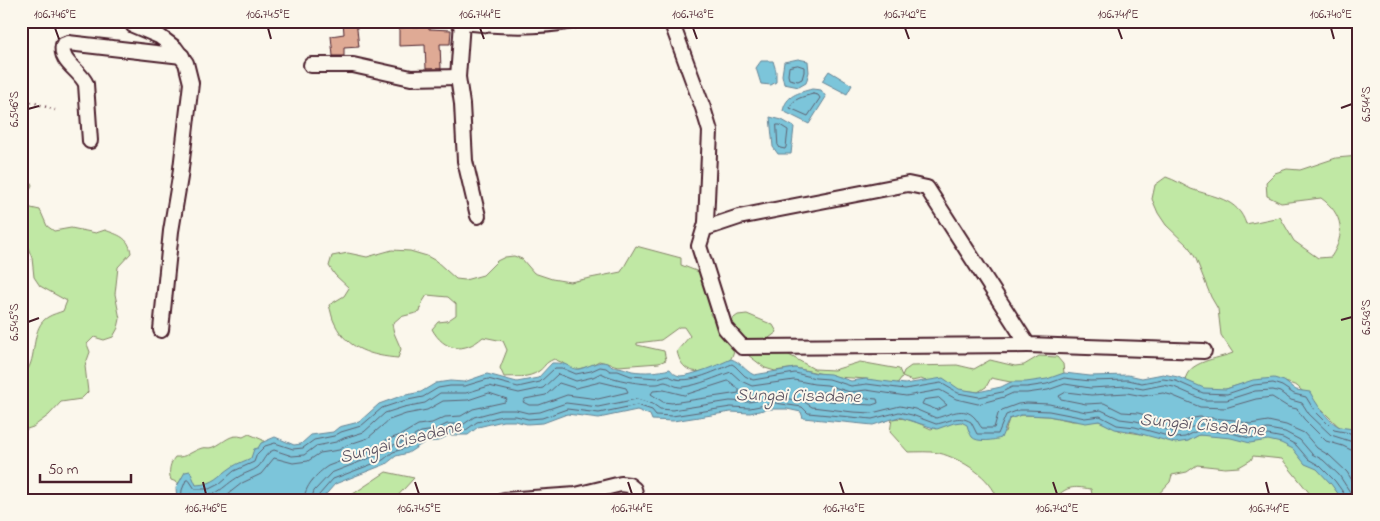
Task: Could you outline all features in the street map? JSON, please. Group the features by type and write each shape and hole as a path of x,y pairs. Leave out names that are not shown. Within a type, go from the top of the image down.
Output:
{"street":[{"path":"457,21 553,25 573,21"},
{"path":"671,21 710,131 706,222 699,246 725,328 742,347 1028,345 1204,351"},
{"path":"462,22 458,77 462,104 465,161 478,216"},
{"path":"131,50 132,23 168,41 182,56 189,71 191,83 161,330"},
{"path":"90,141 86,84 84,78 62,53 63,45 68,42 182,56"},
{"path":"312,65 353,65 412,78 458,77"},
{"path":"706,222 710,228 739,216 908,184 927,188 1028,345"},
{"path":"504,500 533,496 576,495 621,484 629,485 634,489 637,500"}],"path":[{"path":"21,104 32,102 55,110"}],"green space":[{"path":"1359,156 1359,446 1297,386 1275,380 1265,380 1245,383 1213,393 1185,381 1187,374 1197,365 1233,353 1221,335 1218,309 1211,297 1196,259 1189,247 1166,225 1152,199 1155,185 1166,177 1231,204 1242,215 1246,224 1280,217 1294,241 1318,258 1331,257 1339,240 1340,225 1334,211 1328,204 1321,198 1281,203 1267,196 1266,182 1275,173 1287,169 1300,170 1336,158"},
{"path":"21,176 28,177 32,185 24,202 31,208 40,210 47,226 54,231 71,228 96,233 105,230 125,240 131,253 118,267 115,294 120,319 118,328 113,337 104,340 94,337 87,344 90,352 85,366 88,392 81,399 61,402 49,415 33,427 21,431 21,391 25,380 21,383 21,359 25,361 28,369 33,356 39,327 48,317 63,311 67,301 40,286 34,277 32,258 21,230"},
{"path":"636,246 681,258 681,265 704,274 717,296 710,314 715,321 724,325 738,315 747,314 773,325 777,332 769,338 765,346 789,355 814,369 834,370 860,362 899,369 902,376 904,371 911,366 957,365 974,369 990,360 1015,366 1024,365 1039,356 1057,357 1063,364 1064,373 1058,380 1020,384 991,378 986,387 978,392 940,387 921,379 912,381 902,377 896,385 866,379 837,377 795,368 775,371 765,368 744,352 734,350 727,363 700,372 689,370 679,358 677,351 690,336 684,327 679,327 661,340 637,343 637,345 664,351 666,360 659,363 618,366 599,361 590,366 570,371 563,363 554,359 535,374 521,377 504,377 500,368 507,350 503,341 483,337 469,346 455,348 442,342 432,329 438,322 447,321 456,315 456,304 448,297 427,295 422,303 420,312 400,317 392,324 401,349 398,358 361,350 346,340 334,322 329,305 344,296 349,288 335,275 329,266 332,256 348,253 367,257 392,250 410,251 427,256 436,261 456,279 465,280 483,275 497,261 505,257 514,256 522,259 534,273 570,282 621,272"},
{"path":"1021,415 1048,416 1072,421 1099,421 1121,431 1188,441 1199,435 1260,433 1299,448 1347,500 1315,500 1282,459 1253,456 1251,460 1239,467 1225,468 1197,465 1187,472 1172,475 1170,482 1153,500 1093,500 1091,489 1074,487 1062,492 1053,500 998,500 989,484 966,464 939,453 908,452 890,432 892,419 897,418 917,422 931,429 961,418 1005,432 1009,419"},
{"path":"249,434 263,440 264,446 243,466 219,478 208,487 171,480 170,468 175,457 186,455 202,448 212,448 231,437 243,437"},
{"path":"386,472 414,478 394,500 344,500"}],"water":[{"path":"798,59 808,61 809,72 806,83 799,87 784,84 782,75 784,62"},
{"path":"761,61 773,61 776,71 776,82 771,85 761,84 756,68"},
{"path":"829,71 852,85 847,94 822,81"},
{"path":"812,89 821,90 826,97 809,124 783,111 790,98"},
{"path":"770,117 782,120 794,127 791,154 778,154 773,147"},
{"name":"Sungai Cisadane","path":"731,359 738,362 754,375 795,368 830,374 851,381 866,379 905,384 943,378 959,389 978,392 1001,387 1011,382 1047,379 1064,373 1090,376 1128,375 1142,378 1163,374 1178,377 1204,388 1226,389 1253,380 1274,378 1284,381 1296,390 1310,392 1330,420 1338,426 1353,430 1359,435 1359,500 1342,499 1317,469 1305,464 1293,449 1281,443 1268,440 1250,443 1231,438 1199,435 1188,441 1175,443 1115,429 1099,421 1086,423 1048,416 1021,415 1009,419 1001,438 982,440 974,439 967,425 961,422 937,429 899,417 873,425 803,418 801,412 787,409 768,409 750,413 731,412 673,421 652,420 650,415 637,410 599,418 567,414 543,423 527,424 503,421 478,427 468,435 449,435 438,441 425,442 408,453 396,456 386,464 335,484 321,500 177,500 176,488 185,472 190,471 196,485 208,483 227,470 251,458 254,449 258,448 261,443 275,437 294,445 301,444 311,435 333,432 339,427 359,422 379,404 401,396 421,392 436,383 464,382 487,374 517,382 538,378 552,363 563,364 577,369 605,362 612,367 620,367 637,372 670,369 674,374 680,376 713,367"}],"building":[{"path":"343,21 356,21 359,47 344,48 344,56 333,56 331,36 344,34"},
{"path":"429,26 429,29 451,30 450,44 440,44 441,69 426,69 425,45 399,46 399,28"}]}
